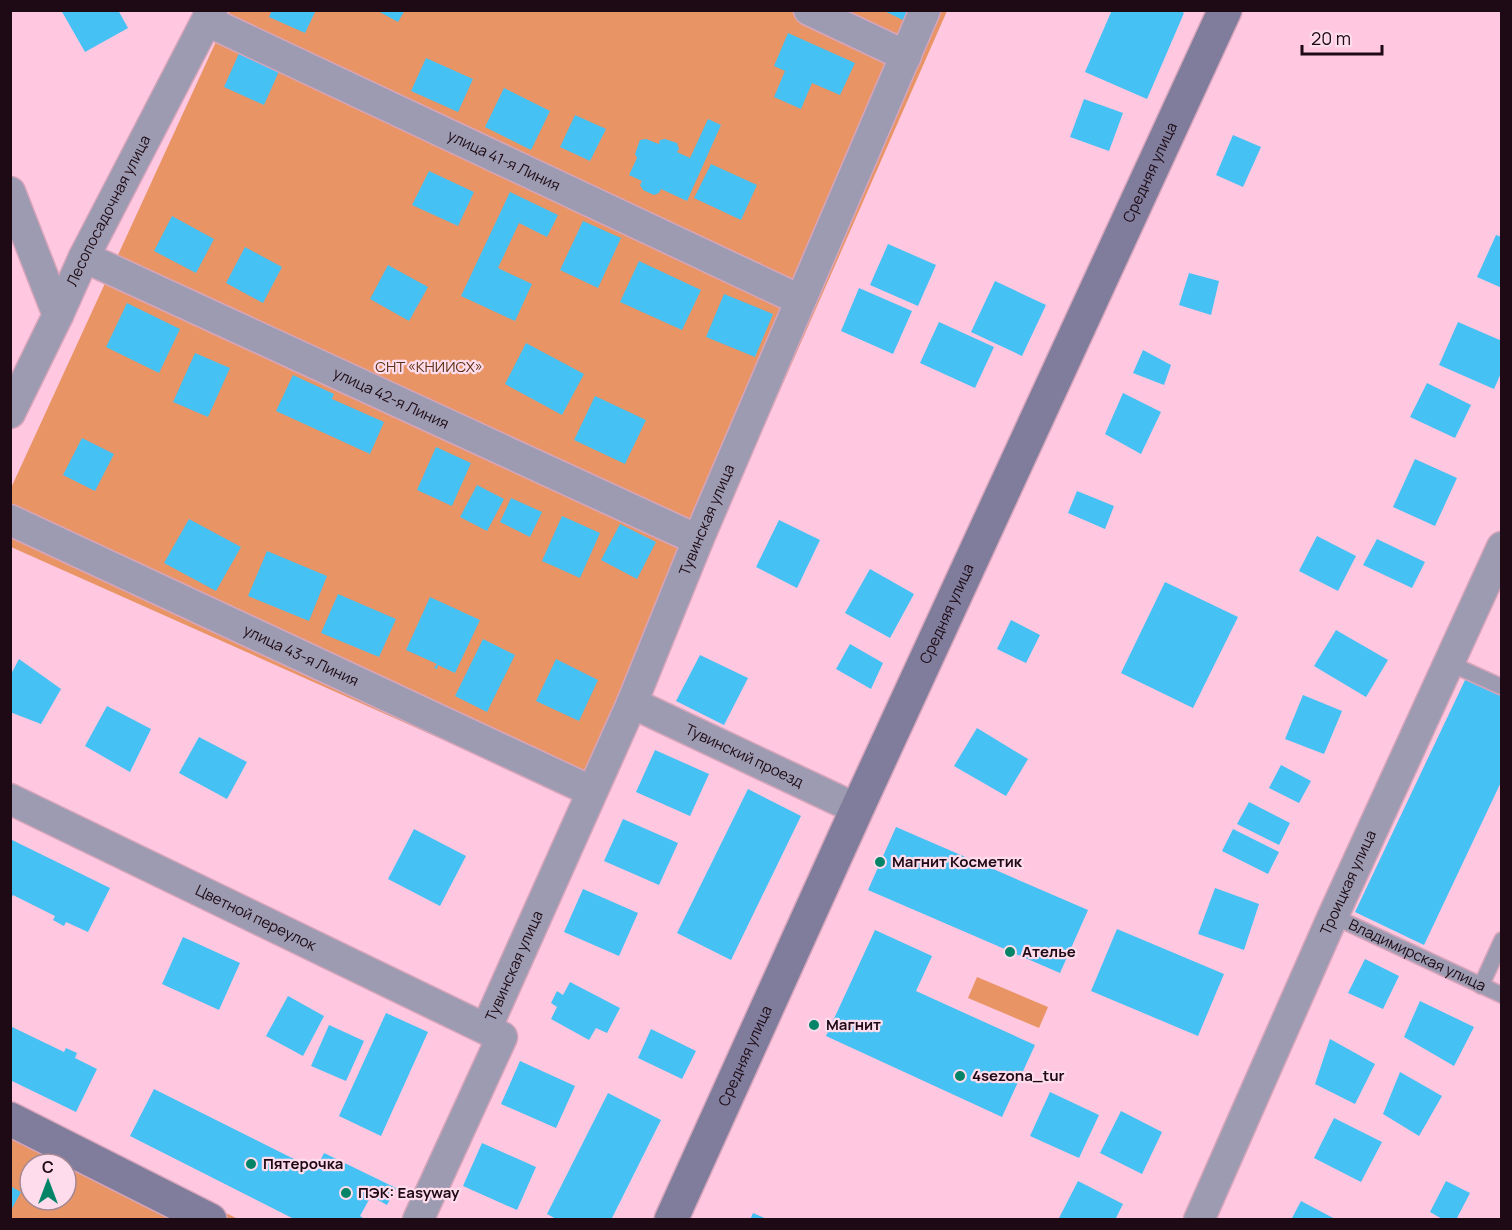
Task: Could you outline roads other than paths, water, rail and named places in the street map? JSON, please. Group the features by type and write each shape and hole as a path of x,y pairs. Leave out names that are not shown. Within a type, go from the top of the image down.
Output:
{"street":[{"path":"809,10 906,56"},
{"name":"Тувинская улица","path":"418,1220 591,791 632,703 698,540 925,10"},
{"name":"Средняя улица","path":"671,1220 1224,10"},
{"name":"Лесопосадочная улица","path":"10,412 84,257 210,16"},
{"name":"улица 41-я Линия","path":"210,16 800,300"},
{"path":"10,192 58,315"},
{"name":"улица 42-я Линия","path":"84,257 698,540"},
{"name":"улица 43-я Линия","path":"10,520 591,791"},
{"name":"Троицкая улица","path":"1200,1220 1333,916 1449,663 1492,598 1502,547"},
{"name":"Тувинский проезд","path":"632,703 857,809"},
{"name":"Цветной переулок","path":"10,799 494,1033"},
{"path":"10,1119 210,1220"}],"lane":[{"path":"1449,663 1502,687"},
{"name":"Владимирская улица","path":"1333,916 1502,995"},
{"path":"1482,986 1502,940"}],"place":[{"name":"Магнит Косметик","path":"880,862"},
{"name":"Ателье","path":"1010,952"},
{"name":"Магнит","path":"814,1025"},
{"name":"4sezona_tur","path":"960,1076"},
{"name":"Пятерочка","path":"251,1164"},
{"name":"ПЭК: Easyway","path":"346,1193"}],"park label":[{"name":"СНТ «КНИИСХ»","path":"429,367"}]}
